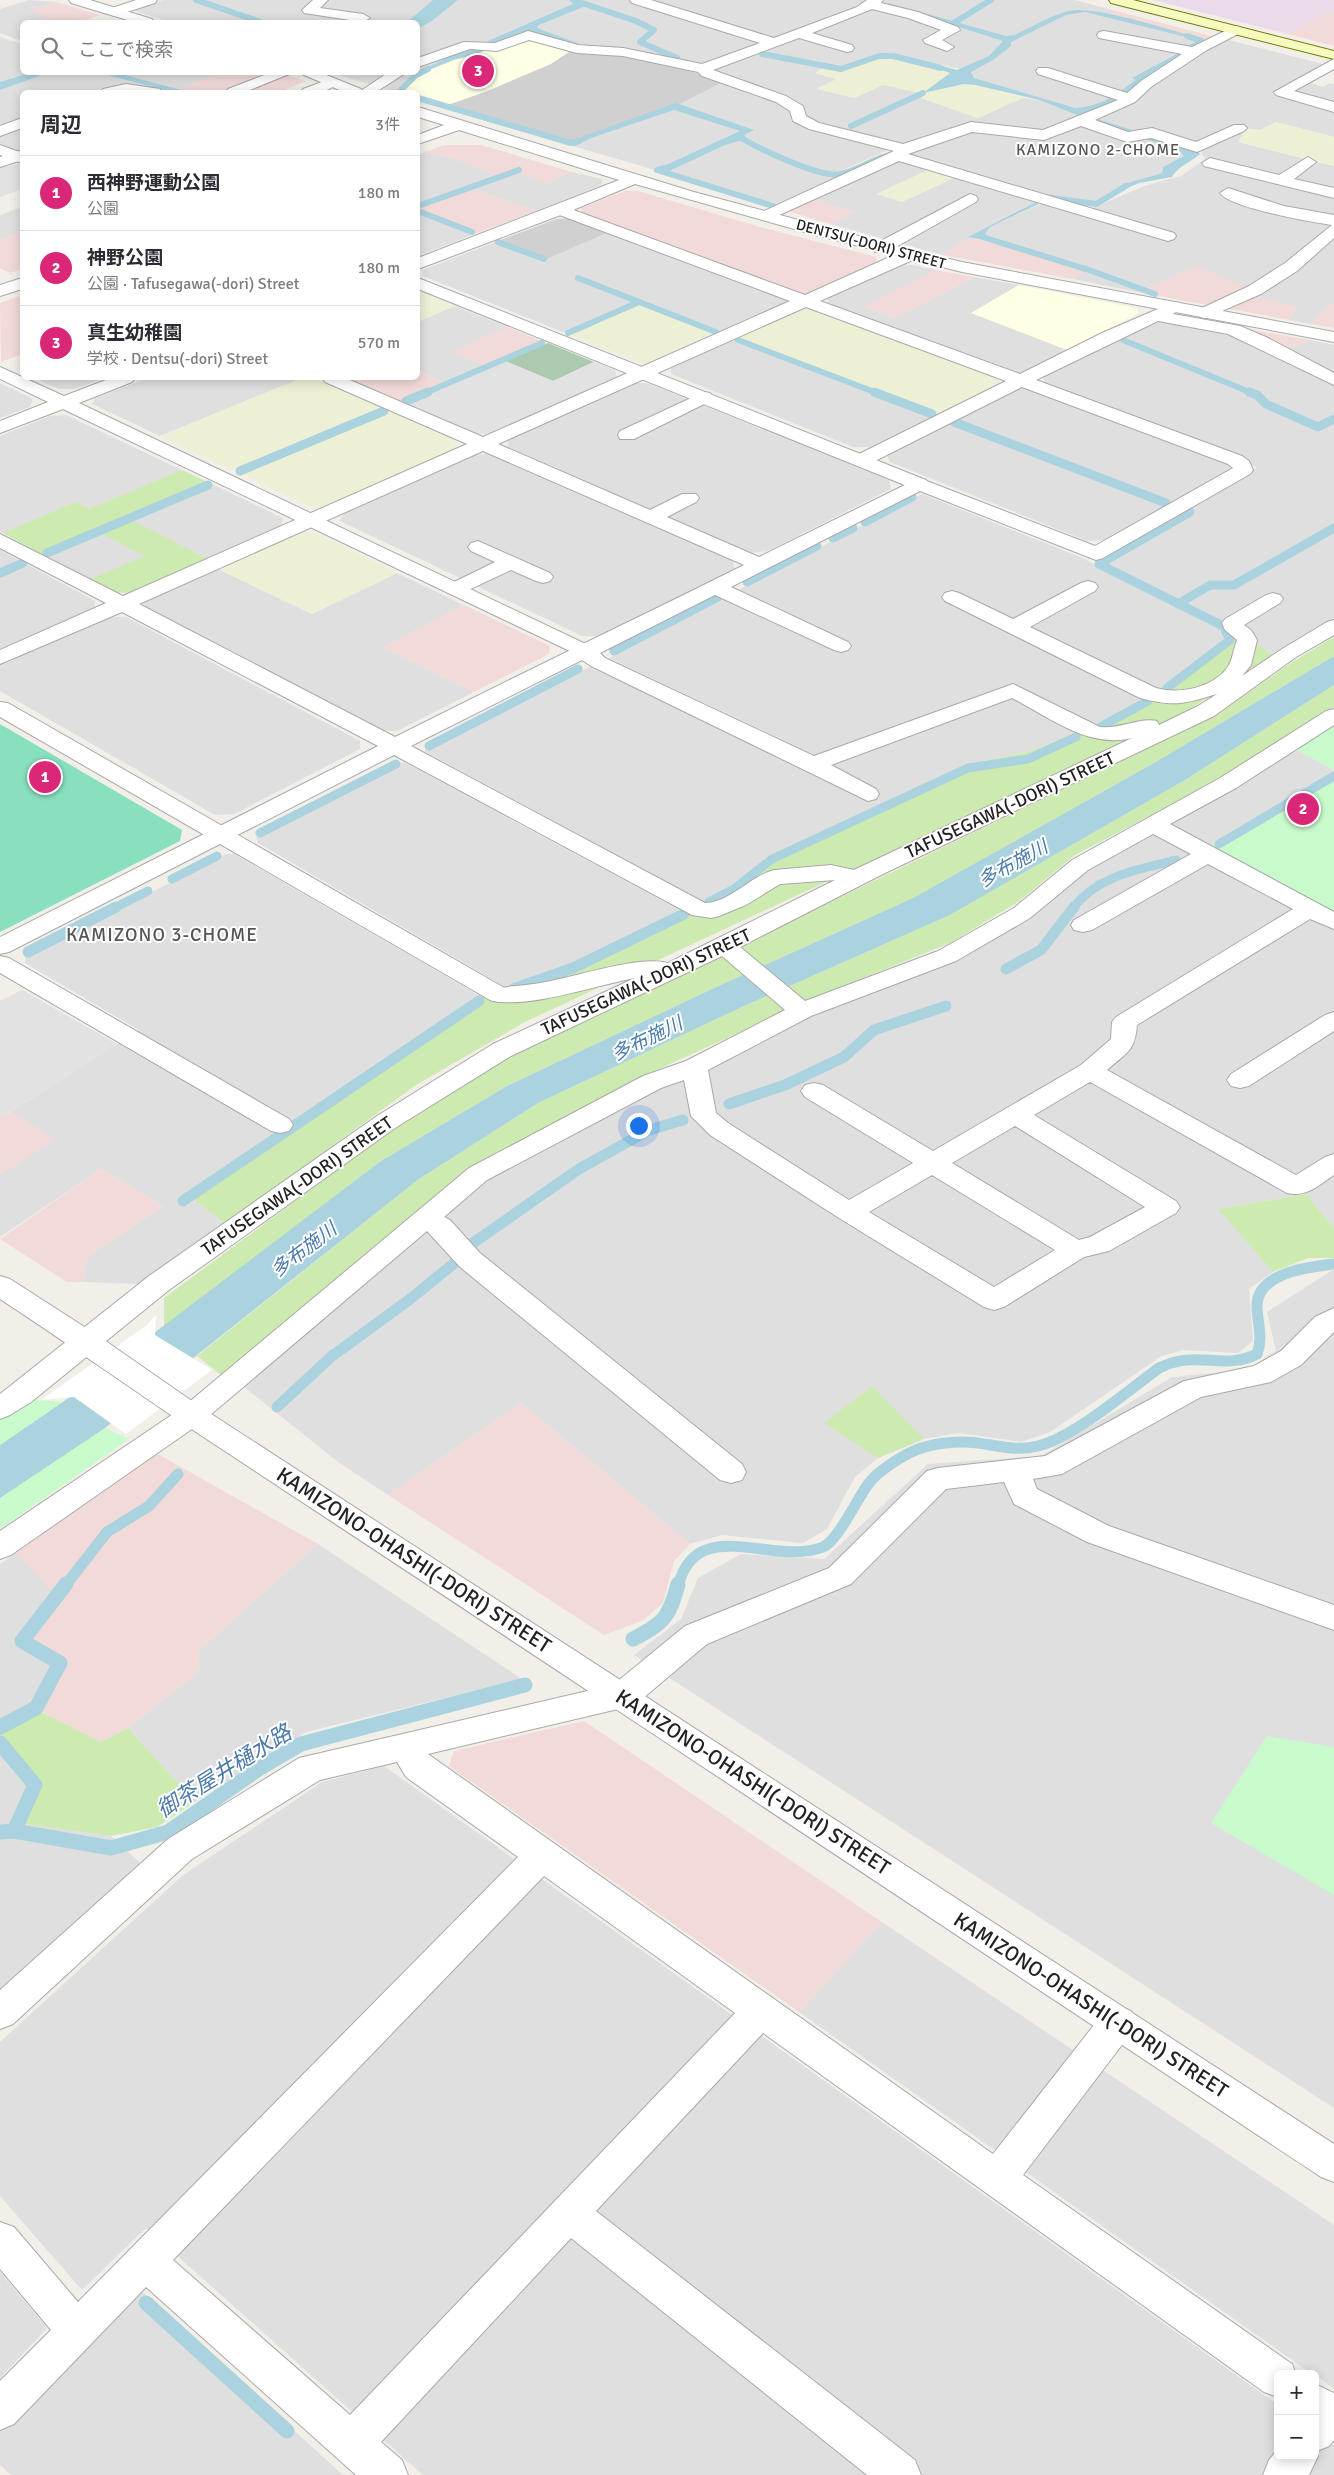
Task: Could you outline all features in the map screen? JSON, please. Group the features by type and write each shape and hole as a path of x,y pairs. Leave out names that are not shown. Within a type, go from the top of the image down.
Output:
{"main road":[{"path":"1116,0 1334,56"}],"street":[{"path":"76,0 140,20"},
{"path":"114,12 150,0"},
{"path":"321,0 309,10 363,18"},
{"path":"637,0 776,43"},
{"path":"703,69 776,43 875,2 953,30 930,40 947,47"},
{"path":"478,46 485,39 517,25"},
{"path":"766,216 901,152 971,127 986,127 1044,135 1087,118 1130,99 1188,51 1235,30"},
{"path":"799,34 847,48"},
{"path":"1104,35 1133,43 1148,43 1188,51"},
{"path":"420,62 469,45 497,47 528,36 577,49 624,52 703,69 707,73 781,98 798,109 798,118 814,126 901,152 1045,200 1168,236"},
{"path":"1334,63 1281,92 1334,107"},
{"path":"1043,71 1130,99"},
{"path":"238,90 279,75"},
{"path":"369,90 395,75"},
{"path":"309,90 317,77 351,90"},
{"path":"115,90 146,90"},
{"name":"DENTSU(-DORI) STREET","path":"420,113 634,179 909,255 962,268 1334,337"},
{"path":"1087,118 1127,137 1140,135 1197,147 1239,128"},
{"path":"0,131 20,124"},
{"path":"420,139 458,125"},
{"path":"0,150 20,157"},
{"path":"0,162 20,157"},
{"path":"1282,180 1308,162"},
{"path":"1210,163 1334,192"},
{"path":"420,263 560,210 634,179"},
{"path":"1228,193 1264,206 1306,216 1334,220"},
{"path":"881,248 970,199"},
{"path":"420,284 1096,554 1243,470 1242,465 1236,460 560,210"},
{"path":"1206,313 1254,290 1291,267 1334,229"},
{"path":"0,658 909,255"},
{"path":"0,291 20,283"},
{"path":"862,460 1174,307"},
{"path":"1156,315 1191,320 1237,331 1290,356 1334,380"},
{"path":"0,372 585,652 598,662 813,764 868,794"},
{"path":"0,427 121,380"},
{"path":"336,380 759,564"},
{"path":"627,435 704,397"},
{"path":"0,947 561,661 585,652 918,484"},
{"path":"651,517 689,498"},
{"path":"0,540 395,746 700,910 711,911 738,900 774,877 831,872 857,878"},
{"path":"478,547 543,577"},
{"path":"455,589 511,562"},
{"path":"714,587 841,646"},
{"path":"1014,627 1088,587"},
{"path":"952,597 1148,693 1167,698 1229,688 1240,665 1247,640 1244,634 1232,626 1232,623 1273,600"},
{"name":"TAFUSEGAWA(-DORI) STREET","path":"0,1408 96,1348 159,1283 386,1122 502,1050 724,946 857,878 1206,711 1229,688 1334,626"},
{"path":"813,764 1013,690 1093,732 1105,735 1129,733 1176,717 1206,711"},
{"path":"1105,735 1139,719 1167,698"},
{"path":"0,708 500,995 529,994 630,970 678,967"},
{"path":"0,1547 424,1219 478,1174 652,1082 695,1067 802,1011 947,956 1022,913 1080,865 1228,783 1334,716"},
{"path":"1154,825 1334,922"},
{"path":"1083,925 1208,854"},
{"path":"849,1212 1090,1071 1123,1042 1125,1022 1310,909"},
{"path":"724,946 802,1011"},
{"path":"0,963 280,1125"},
{"path":"1240,1080 1334,1020"},
{"path":"695,1067 704,1116 719,1130 994,1300 1074,1250 1099,1244 1166,1207 1015,1115"},
{"path":"1090,1071 1297,1187 1334,1163"},
{"path":"814,1091 1074,1250"},
{"path":"424,1219 440,1226 470,1260 731,1472"},
{"name":"KAMIZONO-OHASHI(-DORI) STREET","path":"0,1286 96,1348 181,1408 623,1696 1334,2165"},
{"path":"0,2013 180,1849 311,1768 623,1696 696,1635 840,1576 938,1479 1050,1466 1194,1388 1261,1375 1291,1358 1334,1318"},
{"path":"1014,1470 1025,1496 1098,1534 1334,1618"},
{"path":"405,1747 418,1768 1274,2375"},
{"path":"0,2410 542,1855"},
{"path":"352,2443 570,2214 760,2010"},
{"path":"997,2179 1118,2022"},
{"path":"570,2214 900,2475"},
{"path":"0,2240 77,2331"},
{"path":"145,2261 386,2475"},
{"path":"1284,2475 1295,2460"}],"shaded area":[{"path":"29,0 57,2 31,11 48,17 39,20 20,20 20,40 0,33 0,9"},
{"path":"163,0 433,0 409,20 164,20 132,10"},
{"path":"458,0 871,0 858,10 703,66 623,50 568,43 529,31 452,55 420,72 420,28 432,21"},
{"path":"882,0 1075,0 1116,11 1109,14 1109,16 1199,40 1133,78 1136,80 1113,98 1086,108 1075,109 974,78 970,71 928,62 927,65 895,57 881,57 844,70 824,67 816,73 837,79 818,88 854,98 883,84 925,94 921,98 978,118 1023,98 1039,100 1095,122 1180,151 1185,156 1163,167 1162,173 1124,184 1093,203 1043,196 907,156 913,149 819,125 803,118 804,109 710,72"},
{"path":"1153,0 1334,0 1334,14 1327,13 1288,34"},
{"path":"57,2 100,15 86,20 39,20 47,17 30,11"},
{"path":"1116,11 1215,37 1208,40 1109,14"},
{"path":"1327,13 1334,14 1334,46 1288,34"},
{"path":"0,37 20,43 20,75 23,75 0,82"},
{"path":"529,37 572,50 551,64 485,92 442,107 420,100 420,90 399,90 414,75 420,75 420,72 452,55"},
{"path":"1225,39 1334,67 1334,69 1309,82 1323,87 1330,83 1334,84 1334,137 1276,122 1238,142 1334,166 1334,304 1330,304 1311,324 1289,320 1296,307 1248,296 1197,267 1138,292 1073,279 1087,268 995,240 985,234 990,227 1052,199 1092,208 1147,185 1181,176 1205,159 1201,151 1098,119 1132,104 1150,88 1208,47"},
{"path":"572,50 614,53 725,81 676,106 566,144 442,107 485,92 551,64"},
{"path":"881,57 895,57 951,73 925,92 964,84 975,85 1023,98 978,118 921,98 924,94 883,85 854,98 817,89 837,79 815,73 824,67 844,70"},
{"path":"42,75 107,75 164,90 20,90 20,151 0,144 0,90"},
{"path":"126,75 216,75 178,89"},
{"path":"216,75 286,75 306,81 284,90 178,89"},
{"path":"338,75 414,75 399,90 390,90"},
{"path":"725,81 776,100 793,111 793,119 892,148 836,173 837,178 778,206 566,144 676,106"},
{"path":"1276,122 1334,137 1334,166 1238,142 1246,128 1260,130"},
{"path":"445,145 481,145 572,172 546,183 517,171 500,177 454,158 425,152"},
{"path":"425,152 454,158 500,177 517,171 546,183 572,172 602,179 602,185 536,211 470,188 420,206 420,154"},
{"path":"897,159 932,168 877,194 902,202 958,176 1036,202 969,237 971,237 943,255 830,224 854,212 810,199"},
{"path":"20,163 20,190 0,197 0,168"},
{"path":"932,168 958,176 902,202 877,194"},
{"path":"470,188 536,211 477,233 420,212 420,206"},
{"path":"625,191 638,191 760,227 876,257 877,263 804,295 583,214 581,208"},
{"path":"810,199 855,212 830,224 787,211"},
{"path":"20,208 20,233 0,240 0,215"},
{"path":"420,212 477,233 420,255"},
{"path":"570,218 609,232 547,259 498,241 556,219"},
{"path":"609,232 785,299 786,304 717,334 639,304 568,334 423,276 423,270 498,241 547,259"},
{"path":"20,233 20,270 10,273 0,268 0,240"},
{"path":"971,237 1086,271 1073,279 943,255"},
{"path":"912,265 936,270 864,307 895,318 974,277 1019,285 972,313 1067,350 1021,374 828,304 828,298 899,266"},
{"path":"1197,267 1247,287 1207,305 1138,292"},
{"path":"936,270 974,277 895,318 863,307"},
{"path":"1019,285 1136,308 1139,313 1067,350 971,313"},
{"path":"420,292 454,306 420,321"},
{"path":"20,296 20,355 1,362 0,303"},
{"path":"1248,296 1296,306 1289,320 1225,308"},
{"path":"639,304 717,334 652,362 640,362 568,334"},
{"path":"1330,304 1334,304 1334,328 1311,324"},
{"path":"454,306 508,327 452,352 485,366 446,383 420,372 420,321"},
{"path":"800,310 816,310 996,376 1000,383 933,416 732,340"},
{"path":"1160,322 1235,327 1285,350 1310,340 1334,345 1334,619 1274,655 1226,625 1104,565 1194,513 1189,510 1257,468 1241,456 1044,383 1044,376 1118,339"},
{"path":"508,327 544,342 485,366 451,352"},
{"path":"1235,327 1310,340 1285,350"},
{"path":"732,340 933,416 870,447 853,447 671,374 671,368"},
{"path":"548,343 594,362 553,381 505,361"},
{"path":"505,361 553,381 594,362 615,370 617,378 492,433 477,434 405,403"},
{"path":"420,372 446,383 401,401 351,380 420,380"},
{"path":"39,380 99,380 74,389 59,389"},
{"path":"143,380 297,380 160,436 92,404 95,398"},
{"path":"297,380 319,380 458,441 458,448 323,507 309,506 160,436"},
{"path":"0,383 33,399 30,407 0,418"},
{"path":"637,383 647,383 889,480 891,489 768,551 748,553 508,447 508,440"},
{"path":"1024,385 1231,462 1236,468 1104,540 1087,541 890,462 886,454"},
{"path":"66,415 283,518 281,527 132,593 114,592 0,531 0,436 50,416"},
{"path":"491,454 733,560 734,569 603,636 582,636 340,521 344,513 475,455"},
{"path":"922,494 1080,557 1219,626 1227,640 1125,713 1031,751 970,764 876,806 770,858 730,888 703,902 424,751 589,667 802,764 815,755 609,658"},
{"path":"316,533 397,573 312,614 218,569 298,534"},
{"path":"0,550 95,601 94,610 0,651"},
{"path":"218,569 312,614 397,573 464,605 384,647 474,692 397,731 381,731 144,609 145,601"},
{"path":"464,605 550,646 549,654 474,692 384,647"},
{"path":"109,617 126,617 360,741 360,749 234,814 215,815 0,691 0,665"},
{"path":"1297,750 1334,770 1334,772 1211,845 1334,912 1334,1228 1306,1194 1219,1209 1273,1272 1249,1289 1253,1341 1238,1353 1182,1350 1160,1357 1050,1432 1021,1442 959,1433 924,1439 878,1458 855,1477 827,1529 803,1543 722,1535 690,1544 521,1403 388,1495 338,1462 243,1386 488,1176 666,1081 715,1067 823,1010 949,961 1085,866 1170,824"},
{"path":"404,762 683,912 571,966 509,989 258,843 256,837"},
{"path":"226,854 234,854 480,996 189,1195 225,1224 139,1284 83,1282 87,1257 163,1206 101,1169 0,1237 0,1174 55,1139 10,1112 139,1030 25,963 25,957"},
{"path":"22,990 117,1044 0,1118 0,1001"},
{"path":"10,1112 56,1139 0,1174 0,1118"},
{"path":"101,1169 163,1206 87,1257 83,1282 67,1282 0,1239"},
{"path":"1334,1269 1334,2108 634,1655 681,1619 698,1578 741,1554 824,1559 928,1464 1041,1456 1172,1377 1246,1370 1276,1351 1267,1312"},
{"path":"521,1403 690,1544 674,1561 663,1603 642,1621 604,1635 388,1495"},
{"path":"158,1454 318,1544 199,1650 199,1671 128,1728 101,1742 39,1711 66,1664 29,1641 59,1598 16,1553"},
{"path":"318,1544 522,1679 306,1732 195,1802 128,1728 199,1671 199,1650"},
{"path":"16,1553 60,1598 67,1664 39,1711 0,1732 0,1564"},
{"path":"584,1721 882,1922 799,2012 449,1766 454,1751"},
{"path":"0,1752 29,1789 18,1823 111,1836 140,1863 0,1991"},
{"path":"384,1766 1274,2402 1274,2460 1319,2460 1319,2435 1334,2445 1334,2475 423,2475 146,2228 82,2290 0,2196 0,2042 182,1876 322,1782"},
{"path":"882,1922 1334,2225 1334,2389 1319,2377 1319,2370 1306,2370 799,2012"},
{"path":"0,2272 47,2328 0,2378"},
{"path":"140,2290 343,2475 11,2475 0,2465 0,2429"}],"green space":[{"path":"182,470 213,485 131,520 208,559 132,593 114,592 90,579 145,556 100,533 45,556 3,533 76,502 89,509"},
{"path":"1226,625 1274,655 1170,722 525,1022 416,1085 225,1224 188,1195 480,996 509,989 571,966 730,888 770,858 876,806 970,764 1031,751 1125,713 1226,640 1219,626"},
{"path":"1334,637 1334,656 1154,763 913,898 714,988 507,1086 381,1161 164,1327 164,1298 391,1130 509,1058 1218,714 1291,663"},
{"path":"1334,685 1334,707 1228,775 1075,855 1018,902 950,943 833,990 650,1073 463,1172 222,1376 197,1356 419,1179 538,1103 742,1007 950,915 1185,780"},
{"path":"0,724 182,830 180,841 0,932"},
{"path":"1334,725 1334,770 1297,750"},
{"path":"1334,772 1334,912 1211,845"},
{"path":"1306,1194 1334,1228 1334,1258 1308,1258 1273,1272 1218,1209"},
{"path":"872,1386 924,1439 878,1458 824,1423"},
{"path":"0,1397 63,1402 0,1445"},
{"path":"105,1428 129,1439 0,1529 0,1498"},
{"path":"39,1711 101,1742 128,1728 195,1802 157,1827 111,1836 18,1823 29,1789 0,1752 0,1732"},
{"path":"1267,1736 1334,1747 1334,1895 1211,1823"}],"water":[{"path":"433,0 458,0 432,21 420,28 420,20 409,20"},
{"path":"569,0 578,0 588,5 539,25 537,28 583,45 529,31 494,44 480,53 454,60 420,73 428,67 452,55 478,48 490,40 575,3"},
{"path":"852,0 892,4 1006,36 1014,35 1067,11 1088,10 1121,16 1204,39 1198,40 1085,12 1066,15 1011,42 1011,46 993,60 971,72 974,78 1075,108 1100,103 1121,91 1135,80 1132,78 1178,53 1186,53 1121,99 1089,114 1098,119 1196,150 1200,154 1181,167 1172,177 1139,183 1115,193 1124,184 1162,173 1163,167 1184,156 1180,151 1095,122 1039,100 964,84 923,93 950,73 927,65 928,62 957,70 989,56 1003,41 889,5"},
{"path":"23,75 42,75 0,90 0,82"},
{"path":"107,75 125,75 182,90 164,90"},
{"path":"676,103 754,130 744,135 746,140 753,143 739,141 725,145 665,173 653,171 740,131 674,110 591,138 575,146 564,143"},
{"path":"1036,202 1039,204 990,227 985,234 995,240 968,237"},
{"name":"多布施川","path":"1334,656 1334,685 1185,780 950,915 742,1007 538,1103 419,1179 105,1428 0,1498 0,1445 63,1402 381,1161 507,1086 714,988 913,898 1154,763"}],"pier":[{"path":"156,1315 155,1335 212,1370 126,1434 74,1397 41,1400 147,1325"}],"waterway":[{"path":"196,0 255,20"},
{"path":"573,0 636,21 654,30 640,42 677,58"},
{"path":"952,24 991,0"},
{"path":"1181,54 1202,41 1187,36"},
{"path":"762,54 841,69 879,56 893,56 941,68"},
{"path":"420,73 428,69"},
{"path":"401,90 416,75"},
{"path":"851,126 923,93"},
{"path":"420,99 571,143 579,141"},
{"path":"740,137 790,162 832,174 849,172 886,156 903,154"},
{"path":"663,168 657,170 773,206"},
{"path":"420,205 519,170"},
{"path":"1045,197 1096,204 1126,186"},
{"path":"420,212 472,232"},
{"path":"979,236 1089,270 1155,294"},
{"path":"498,242 544,259"},
{"path":"578,278 716,332"},
{"path":"568,333 639,302"},
{"path":"738,340 877,393"},
{"path":"1123,340 1252,393"},
{"path":"425,393 542,343"},
{"path":"406,401 428,392"},
{"path":"874,392 932,414"},
{"path":"1249,392 1257,395 1266,404 1318,427 1334,419"},
{"path":"240,471 384,411"},
{"path":"954,422 1166,503"},
{"path":"47,553 208,485"},
{"path":"865,522 912,497"},
{"path":"1178,604 1099,564 1190,512"},
{"path":"833,538 853,528"},
{"path":"1178,604 1210,585 1234,585 1334,528"},
{"path":"747,582 817,546"},
{"path":"0,573 23,563"},
{"path":"614,651 718,597"},
{"path":"1167,688 1230,640 1223,626 1178,604"},
{"path":"429,746 578,669"},
{"path":"1102,726 1148,701"},
{"path":"709,902 734,889 772,859 968,768 1028,759 1076,737"},
{"path":"260,833 396,764"},
{"path":"1219,844 1334,776"},
{"path":"172,879 217,856"},
{"path":"1073,908 1094,888 1107,881 1133,871 1176,860"},
{"path":"116,907 148,891"},
{"path":"28,952 116,907"},
{"path":"1006,969 1041,950 1074,907"},
{"path":"513,989 573,968 684,914"},
{"path":"183,1201 479,1001"},
{"path":"729,1104 785,1085 844,1057 874,1030 946,1006"},
{"path":"473,1243 579,1169 649,1130 683,1120"},
{"path":"277,1407 332,1356 409,1300 457,1261"},
{"name":"御茶屋井樋水路","path":"678,1586 688,1564 702,1552 719,1547 782,1551 803,1551 823,1547 829,1543 841,1528 872,1480 894,1462 916,1450 931,1445 955,1442 973,1442 1010,1448 1038,1446 1067,1434 1084,1424 1159,1368 1186,1360 1233,1361 1257,1354 1260,1337 1257,1308 1259,1296 1265,1287 1274,1279 1285,1274 1311,1267 1334,1264"},
{"path":"65,1586 107,1532 149,1506 178,1474"},
{"path":"0,1727 36,1708 60,1663 22,1641 66,1584"},
{"name":"御茶屋井樋水路","path":"633,1639 658,1624 664,1618 672,1605 678,1584"},
{"name":"御茶屋井樋水路","path":"14,1831 111,1848 168,1832 260,1768 301,1744 525,1685"},
{"path":"0,1743 35,1785 14,1831"},
{"name":"御茶屋井樋水路","path":"0,1832 14,1831"},
{"path":"146,2303 287,2431"}],"place":[{"name":"真生幼稚園","path":"478,71"},
{"name":"西神野運動公園","path":"45,777"},
{"name":"神野公園","path":"1303,809"}],"district":[{"name":"KAMIZONO 2-CHOME","path":"1098,150"},
{"name":"KAMIZONO 3-CHOME","path":"162,935"}]}
